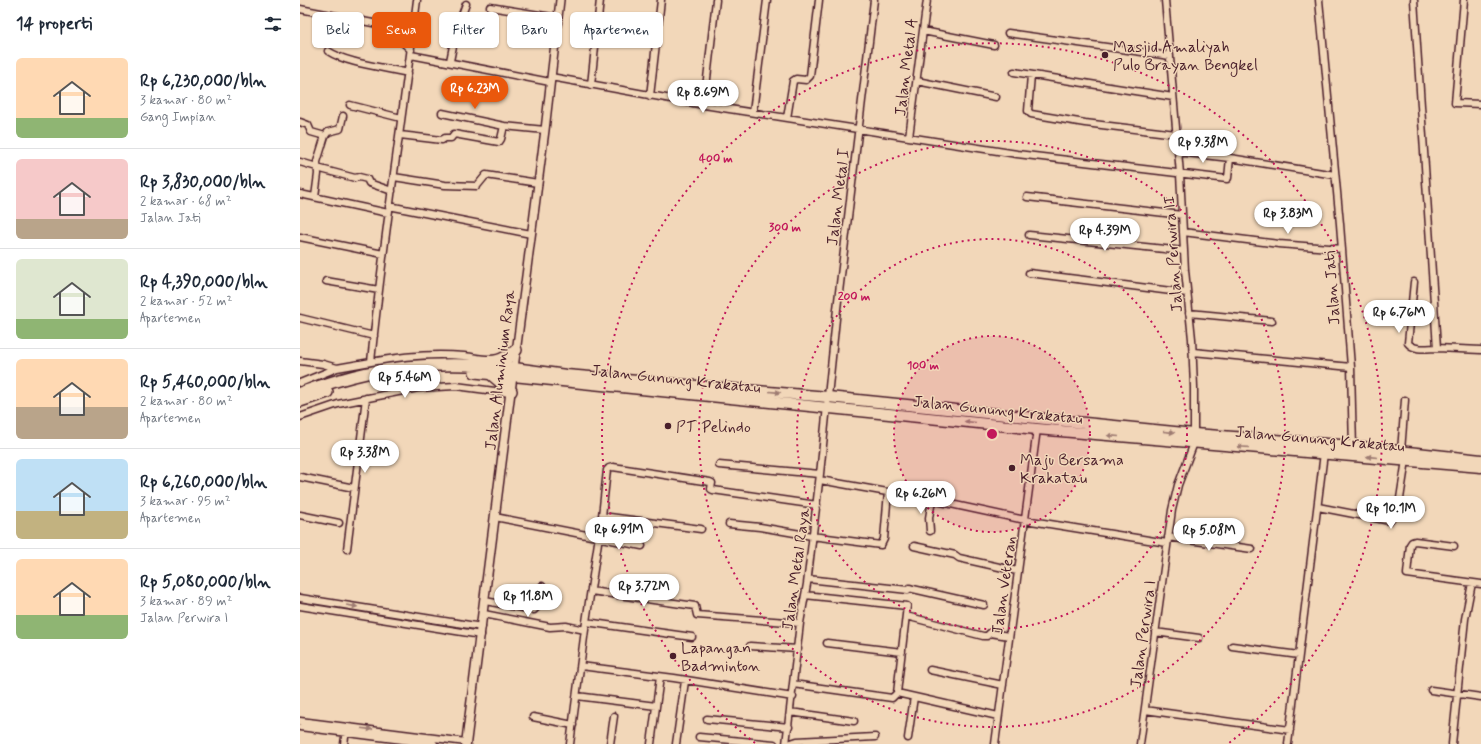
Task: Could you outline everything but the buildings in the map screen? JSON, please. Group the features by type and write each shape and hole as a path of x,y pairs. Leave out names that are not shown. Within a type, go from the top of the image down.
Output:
{"highway":[{"path":"300,401 353,384 395,375 435,371 493,370 504,361 516,345"},
{"path":"300,393 355,376 393,369 453,365 513,372"},
{"path":"493,370 510,392"},
{"name":"Jalan Gunung Krakatau","path":"513,372 566,374 828,397 1324,453 1353,451"},
{"name":"Jalan Gunung Krakatau","path":"513,372 827,408 1037,429 1353,451 1404,456 1481,467"},
{"name":"Jalan Gunung Krakatau","path":"1404,456 1481,460"}],"main road":[{"name":"Jalan Aluminium Raya","path":"466,743 482,631 484,601 513,372"}],"street":[{"path":"371,362 388,213 400,135 417,0"},
{"name":"Jalan Aluminium Raya","path":"559,12 560,0"},
{"path":"591,85 600,0"},
{"path":"650,96 661,0"},
{"path":"704,105 716,0"},
{"path":"753,112 767,0"},
{"path":"788,118 793,81 796,79 806,80 810,76 819,0"},
{"name":"Jalan Metal I","path":"828,397 836,314 874,0"},
{"name":"Jalan Metal A","path":"909,137 927,0"},
{"name":"Jalan Perwira II","path":"1165,0 1180,174 1184,252 1192,352 1194,439"},
{"path":"1311,0 1319,0"},
{"name":"Jalan Jati","path":"1319,0 1342,249 1350,367 1353,451"},
{"path":"1414,0 1437,348"},
{"path":"1464,0 1455,103 1481,104"},
{"path":"450,61 456,31 466,4"},
{"path":"490,7 521,12"},
{"path":"300,9 378,24 388,29 411,52 450,61 704,105 858,128 1015,154 1227,180 1230,158"},
{"path":"924,31 994,45"},
{"path":"1008,33 1170,56"},
{"name":"Jalan Aluminium Raya","path":"513,372 555,48"},
{"path":"328,51 338,57 349,60 408,72"},
{"path":"1014,72 1173,97"},
{"path":"1031,75 1029,114 1085,123 1176,134"},
{"path":"917,81 996,97"},
{"path":"350,105 402,118"},
{"path":"442,113 504,126 545,130"},
{"path":"315,197 318,174 317,162 325,136 328,132 340,129 342,116"},
{"path":"300,122 308,125 311,132 325,136"},
{"path":"400,135 443,140 445,138 451,138 453,134 455,134 499,142 502,139 504,126"},
{"path":"1178,152 1230,158 1335,175"},
{"path":"300,162 355,178 359,177 367,179 369,183 392,191"},
{"path":"394,177 445,185 477,186 486,175 538,183"},
{"path":"300,194 388,213"},
{"path":"1027,197 1182,215"},
{"path":"389,206 531,234"},
{"path":"1183,232 1279,244 1342,249"},
{"path":"1029,235 1184,252"},
{"path":"300,237 383,254"},
{"path":"1029,273 1187,293"},
{"path":"326,281 379,290"},
{"path":"1414,282 1408,343 1410,346 1418,348 1481,350"},
{"path":"1189,314 1272,321"},
{"path":"300,318 374,336"},
{"path":"300,383 337,368 395,357 442,354 494,359 501,357 516,345"},
{"path":"1192,352 1350,367"},
{"path":"300,361 323,364 337,368"},
{"path":"300,417 338,404 418,388 442,386 473,387 510,392"},
{"name":"Jalan Metal Raya","path":"787,744 800,623 808,579 812,536 817,505 828,397"},
{"path":"347,549 366,398"},
{"path":"1318,507 1390,521 1399,505 1404,456 1405,400"},
{"name":"Jalan Veteran","path":"995,744 1037,429"},
{"name":"Jalan Perwira I","path":"1140,744 1168,540 1178,485 1194,439"},
{"path":"1288,744 1324,453"},
{"path":"719,465 820,477 1025,520 1168,540 1252,549"},
{"path":"570,744 602,516 607,470 611,467 710,482 712,483 711,489 713,490 817,505"},
{"path":"300,477 354,488"},
{"path":"729,524 760,527 880,545 884,539 888,492"},
{"path":"930,531 929,518 932,500"},
{"path":"300,515 339,523"},
{"path":"602,516 701,529"},
{"path":"495,517 642,546"},
{"path":"1454,546 1415,541 1412,542 1410,545 1407,574 1481,584"},
{"path":"914,546 1017,571"},
{"path":"808,579 859,586 908,590 910,588 984,605"},
{"path":"1452,744 1465,619 1472,583"},
{"path":"484,601 534,610 538,606 542,586"},
{"path":"591,591 695,606 697,615 800,623"},
{"path":"793,684 892,698 897,693 907,606 805,595"},
{"path":"300,598 444,621 482,631"},
{"path":"320,609 321,601"},
{"path":"330,611 331,603"},
{"path":"300,606 443,629 482,631"},
{"path":"484,614 550,627 566,626 585,630"},
{"path":"906,616 983,636 987,636 990,633 1009,636"},
{"path":"443,629 444,621"},
{"path":"586,622 692,637"},
{"path":"1155,632 1199,638"},
{"path":"827,643 902,652"},
{"path":"750,646 798,649"},
{"path":"1232,646 1299,655"},
{"path":"581,666 793,697"},
{"path":"930,670 1003,685"},
{"path":"651,744 660,677"},
{"path":"676,744 685,681"},
{"path":"1431,690 1481,697"},
{"path":"897,693 998,716"},
{"path":"577,696 656,706"},
{"path":"908,738 914,697"},
{"path":"1145,710 1290,730"},
{"path":"790,712 854,721"},
{"path":"610,744 614,716"},
{"path":"533,717 573,725"},
{"path":"707,719 789,726"},
{"path":"300,721 434,744"},
{"path":"300,727 346,730 466,743"},
{"path":"344,744 346,730"},
{"path":"698,737 774,744"},
{"path":"787,744 797,741 875,737"}],"place":[{"name":"Masjid Amaliyah Pulo Brayan Bengkel","path":"1105,55"},
{"name":"PT Pelindo","path":"668,426"},
{"name":"Maju Bersama Krakatau","path":"1012,468"},
{"name":"Lapangan Badminton","path":"673,656"}]}
